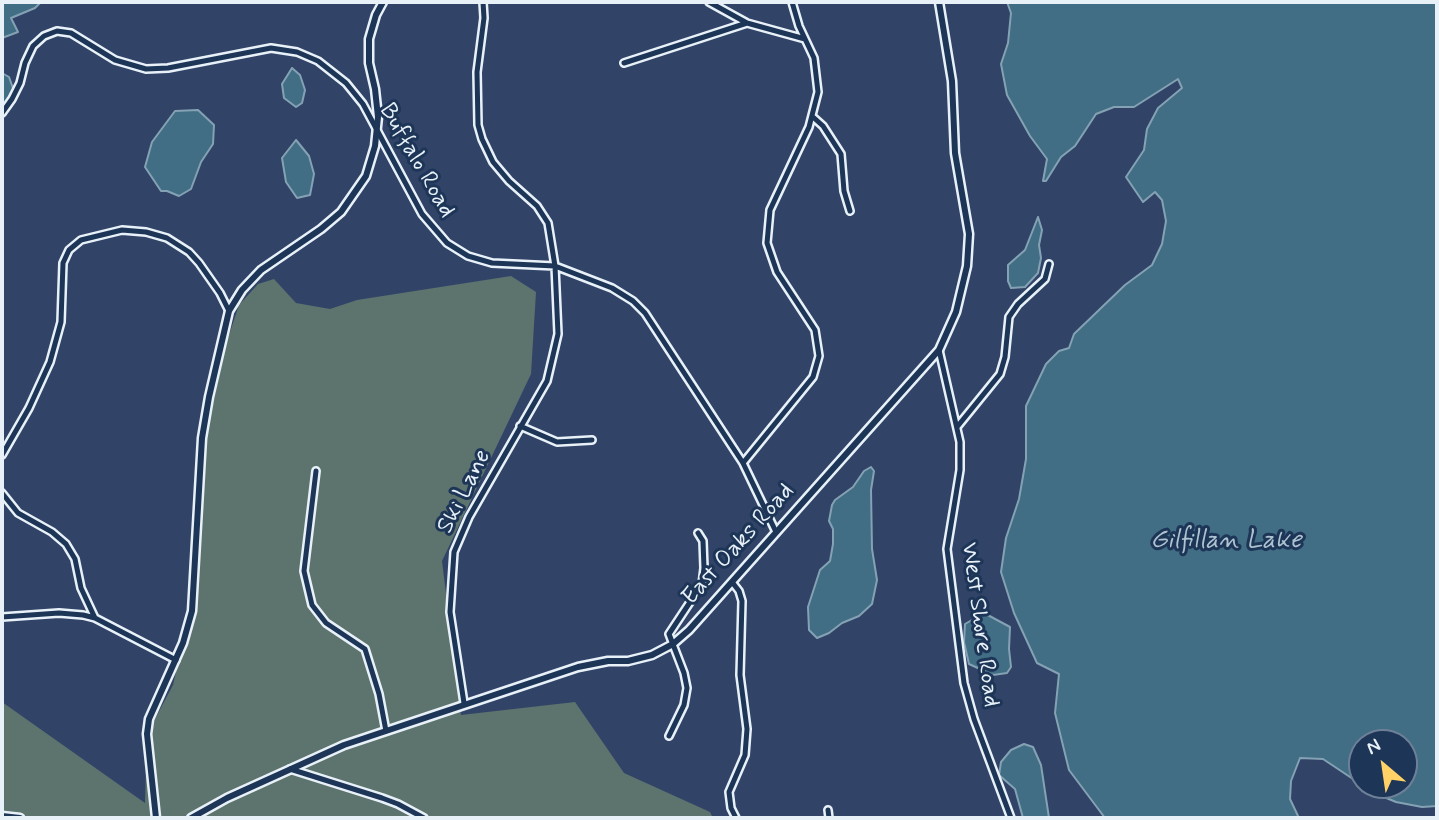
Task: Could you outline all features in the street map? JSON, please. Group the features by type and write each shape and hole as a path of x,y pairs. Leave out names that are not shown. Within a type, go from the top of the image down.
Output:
{"street":[{"path":"156,818 147,734 154,704 176,660 192,611 203,428 229,311 242,289 261,270 331,221 351,200 371,161 377,103 369,63 369,39 383,2"},
{"name":"Ski Lane","path":"464,703 450,612 454,552 469,517 547,381 556,350 559,318 551,236 543,214 500,172 481,139 476,112 483,2"},
{"path":"709,2 747,23 805,39"},
{"path":"743,463 813,377 818,366 820,348 815,330 773,263 766,231 771,210 817,103 818,80 814,58 792,2"},
{"name":"East Oaks Road","path":"191,818 344,745 578,667 641,659 673,644 690,630 939,350 953,321 962,294 969,234 955,153 952,81 939,2"},
{"path":"624,63 747,23"},
{"name":"Buffalo Road","path":"2,113 20,83 24,63 33,46 44,36 64,31 78,36 115,60 146,69 168,68 271,48 297,52 318,61 346,83 363,104 422,214 447,243 468,256 492,263 555,266 612,288 634,301 645,313 743,463 776,532"},
{"path":"813,117 823,125 841,154 844,191 850,211"},
{"path":"2,455 29,408 50,362 61,322 63,263 69,250 81,240 122,230 146,232 167,239 189,252 199,263 229,311"},
{"path":"957,427 1000,374 1005,357 1009,317 1018,304 1045,279 1049,264"},
{"name":"West Shore Road","path":"939,350 957,427 960,470 947,553 964,683 974,719 1011,818"},
{"path":"520,426 557,442 592,440"},
{"path":"316,471 304,571 312,605 327,623 365,649 379,694 386,732"},
{"path":"2,493 18,513 52,532 66,544 75,559 85,600 95,618"},
{"path":"669,736 684,705 687,688 684,673 668,634 698,591 704,575 703,541 698,533"},
{"path":"732,582 742,601 740,674 747,729 745,755 729,792 731,808 736,818"},
{"path":"2,617 71,613 95,618 176,660"},
{"path":"290,769 398,803 424,818"},
{"path":"828,810 829,818"},
{"path":"2,816 20,818"}],"green space":[{"path":"511,276 536,292 531,374 442,561 461,715 575,702 624,773 710,812 713,818 2,818 2,702 145,803 147,734 173,685 198,575 205,440 228,338 239,305 258,284 274,279 296,303 330,309 357,300"}],"water":[{"path":"2,2 41,2 35,8 11,18 18,32 2,38"},
{"name":"Gilfillan Lake","path":"1007,2 1437,2 1437,806 1422,807 1389,799 1418,799 1418,729 1348,729 1348,776 1323,759 1300,758 1291,781 1290,799 1299,818 1105,818 1069,770 1055,713 1059,674 1037,663 1014,613 1001,572 1006,538 1019,499 1026,459 1026,406 1046,364 1059,351 1069,348 1074,334 1125,285 1152,265 1162,244 1166,221 1162,200 1155,192 1143,202 1126,177 1144,150 1147,129 1158,108 1182,88 1178,79 1134,107 1114,107 1096,114 1075,146 1061,157 1046,181 1043,181 1047,159 1030,136 1007,95 1001,64 1008,43 1011,13"},
{"path":"292,68 300,75 305,90 302,103 296,107 284,98 282,84"},
{"path":"2,73 9,77 14,91 2,108"},
{"path":"198,110 214,125 213,144 201,162 191,189 179,196 161,191 145,167 152,142 175,111"},
{"path":"296,140 309,156 314,174 310,195 297,198 286,182 282,158"},
{"path":"1038,217 1042,230 1038,273 1025,287 1011,288 1008,265 1025,250"},
{"path":"871,467 874,471 871,490 872,549 877,580 872,604 859,616 817,638 809,630 808,607 820,570 830,561 833,529 829,521 832,505"},
{"path":"984,613 1010,627 1011,667 1007,673 993,675 969,664 964,642 965,624"},
{"path":"1024,744 1033,747 1041,765 1049,818 1023,818 1015,789 999,775 1001,762 1011,750"}]}
